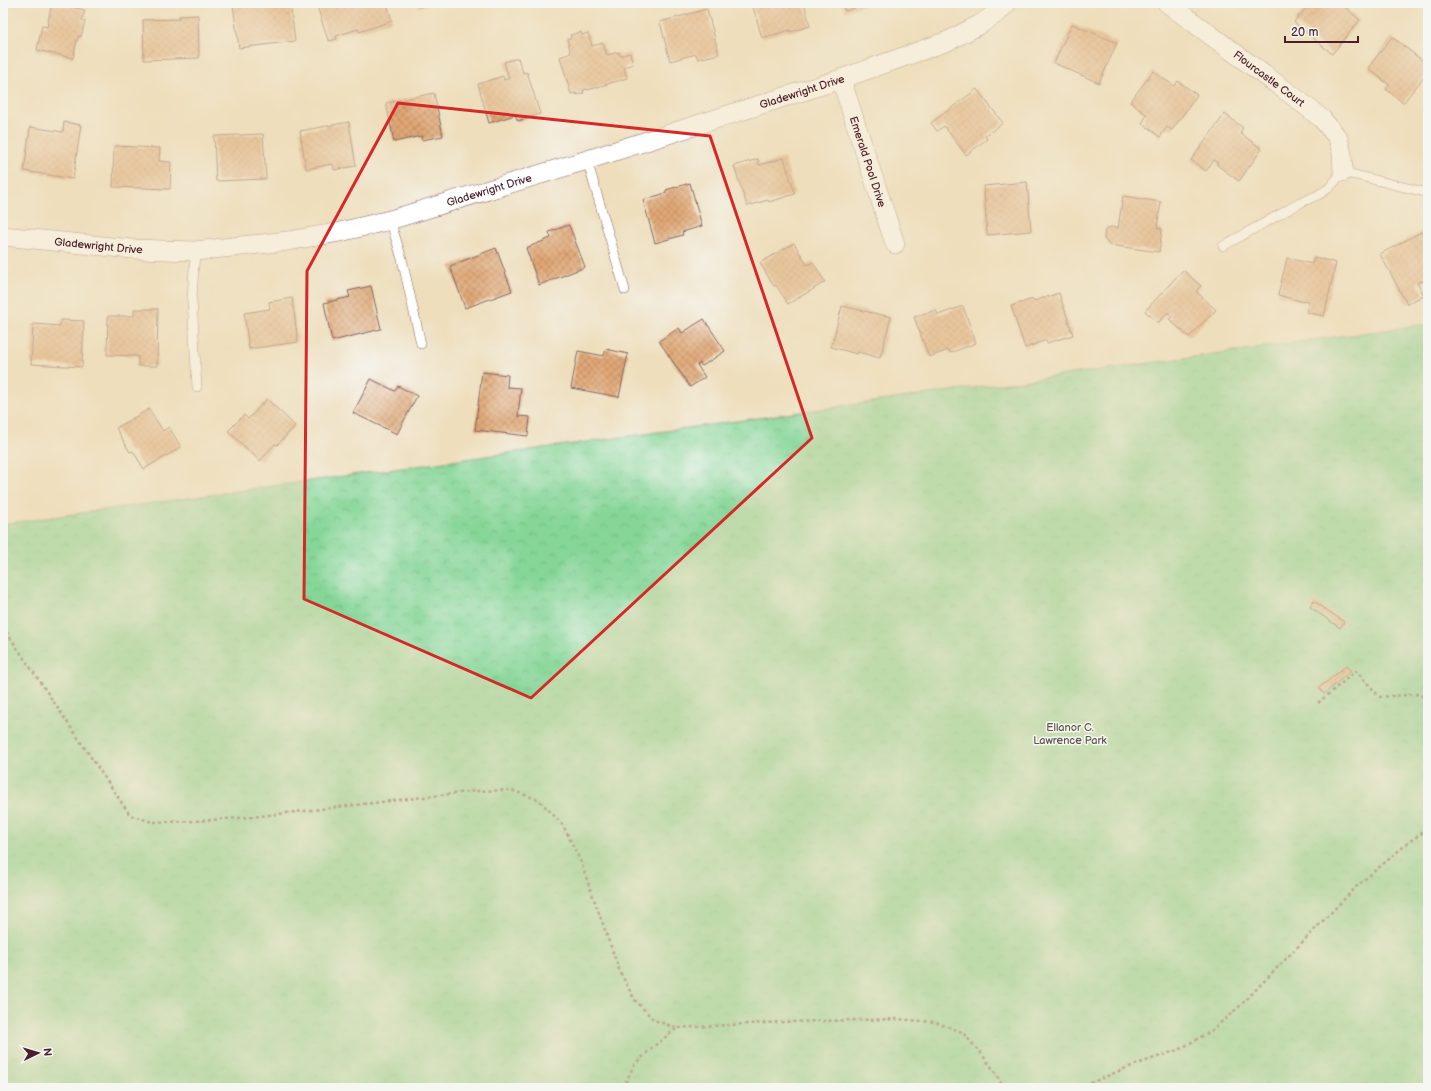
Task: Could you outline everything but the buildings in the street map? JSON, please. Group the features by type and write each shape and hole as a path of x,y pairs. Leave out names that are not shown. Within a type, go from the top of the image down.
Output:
{"street":[{"name":"Gladewright Drive","path":"3,236 132,249 195,251 288,241 340,232 390,220 587,160 841,79 948,41 979,25 997,13 1007,3"},
{"name":"Flourcastle Court","path":"1167,3 1322,119 1338,138 1342,154 1343,172"},
{"name":"Emerald Pool Drive","path":"841,79 895,244"}],"lane":[{"path":"587,160 624,290"},
{"path":"1223,246 1300,203 1318,195 1328,188 1343,172 1428,193"},
{"path":"390,220 402,259 421,344"},
{"path":"195,251 192,299 197,387"}],"path":[{"path":"3,627 130,815 152,822 196,822 476,791 511,790 539,800 563,825 580,860 620,972 635,1000 654,1020 677,1028 806,1021 898,1019 935,1022 962,1032 981,1053 995,1072 1004,1088"},
{"path":"1318,702 1356,671 1380,697 1417,694 1428,698"},
{"path":"1079,1088 1126,1068 1180,1049 1211,1030 1240,1006 1356,887 1410,841 1428,829"},
{"path":"623,1088 634,1065 653,1047 677,1028"}],"highlighted area":[{"path":"398,103 710,136 812,438 531,698 304,599 307,271"}],"green space":[{"name":"Ellanor C. Lawrence Park","path":"1428,324 1428,1088 3,1088 3,524"}]}
